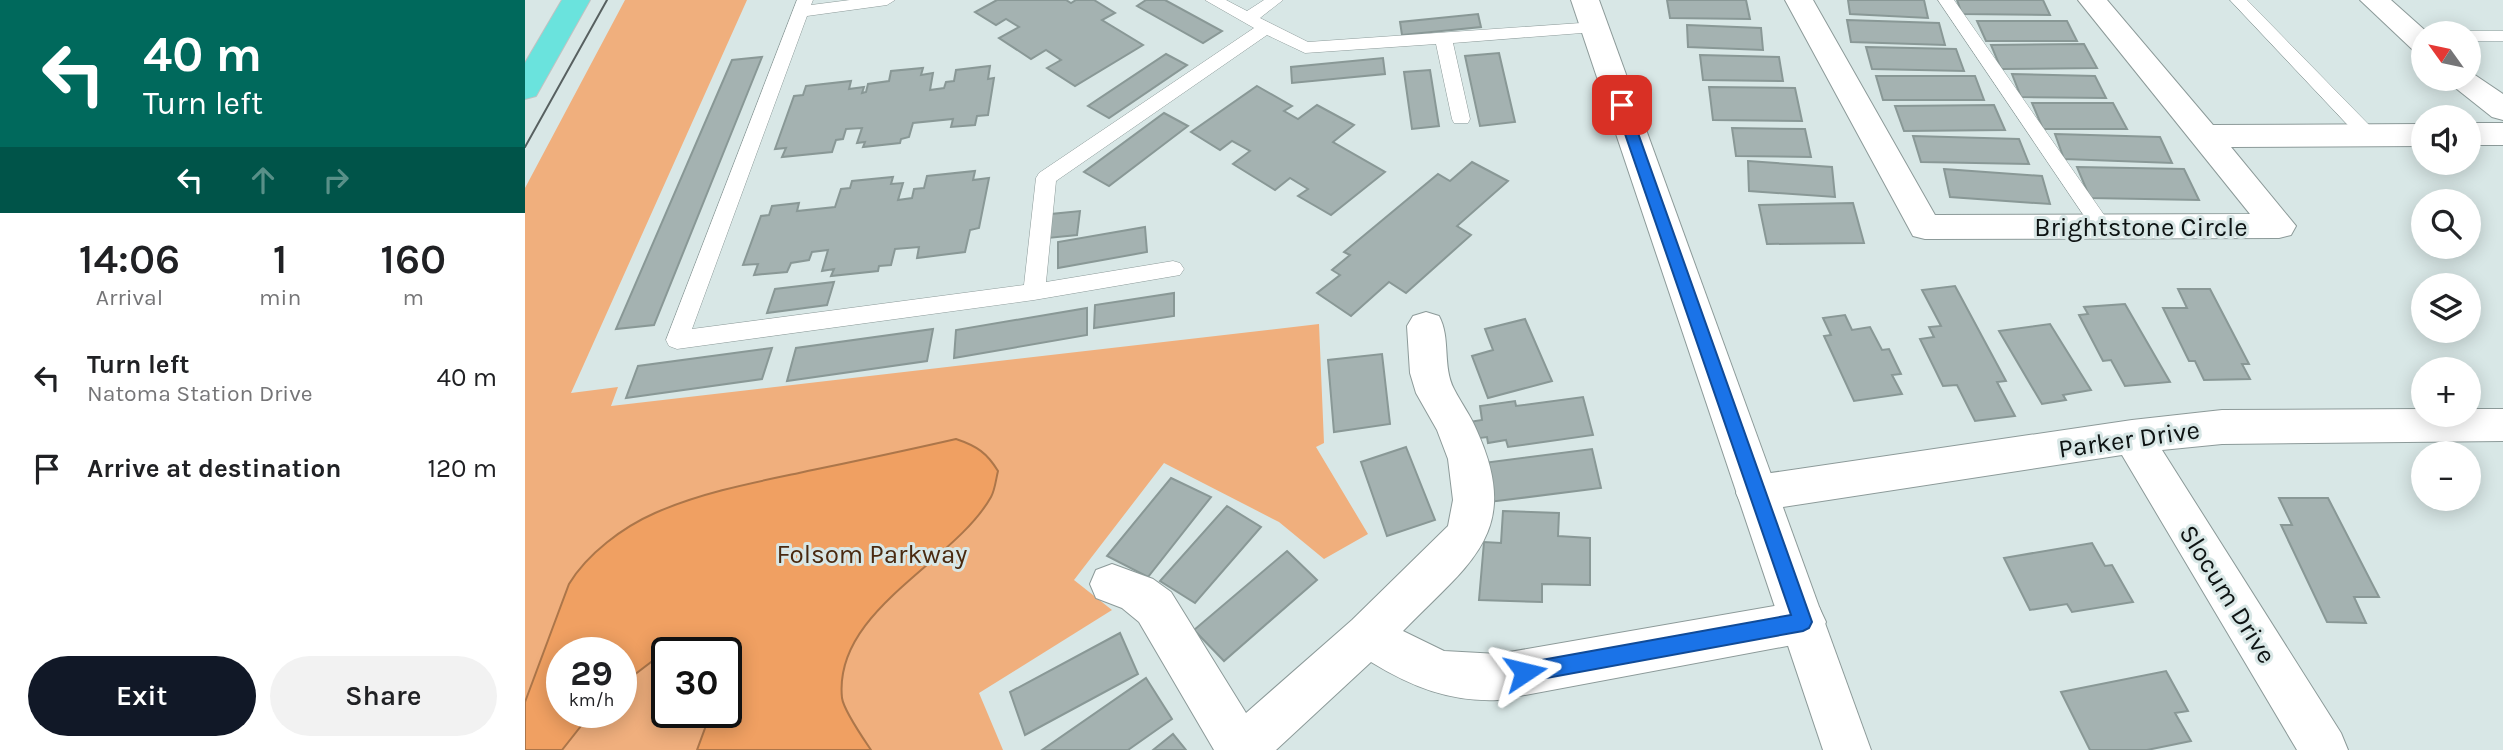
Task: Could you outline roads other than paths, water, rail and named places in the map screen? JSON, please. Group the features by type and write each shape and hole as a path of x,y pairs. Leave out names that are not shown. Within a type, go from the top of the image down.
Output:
{"main road":[{"path":"525,89 576,0"}],"street":[{"name":"Brightstone Circle","path":"1799,0 1925,228 2279,226 2203,136"},
{"path":"2092,0 2203,136 2411,135"},
{"path":"2374,0 2411,31"},
{"path":"1590,14 1847,750"},
{"path":"2479,91 2503,110"},
{"path":"2481,134 2503,134"},
{"path":"1112,584 1137,593 1155,607 1198,675 1240,750 1368,635 1463,540 1471,526 1476,509 1475,492 1458,431 1431,381 1426,326"},
{"name":"Parker Drive","path":"1757,493 2222,427 2503,425"},
{"name":"Slocum Drive","path":"2132,438 2324,750"},
{"path":"1368,635 1422,667 1442,675 1468,680 1498,677 1803,622"}],"lane":[{"path":"887,0 802,6 677,340 1034,292 1173,269"},
{"path":"1213,0 1304,48 1443,38 1590,14"},
{"path":"1248,18 1275,0"},
{"path":"1946,0 2102,227"},
{"path":"2238,0 2368,135"},
{"path":"1034,292 1046,178 1266,28"},
{"path":"2481,36 2503,36"},
{"path":"1443,38 1461,119"}],"tram line":[{"path":"525,147 607,0"}],"park label":[{"name":"Folsom Parkway","path":"872,554"}]}
